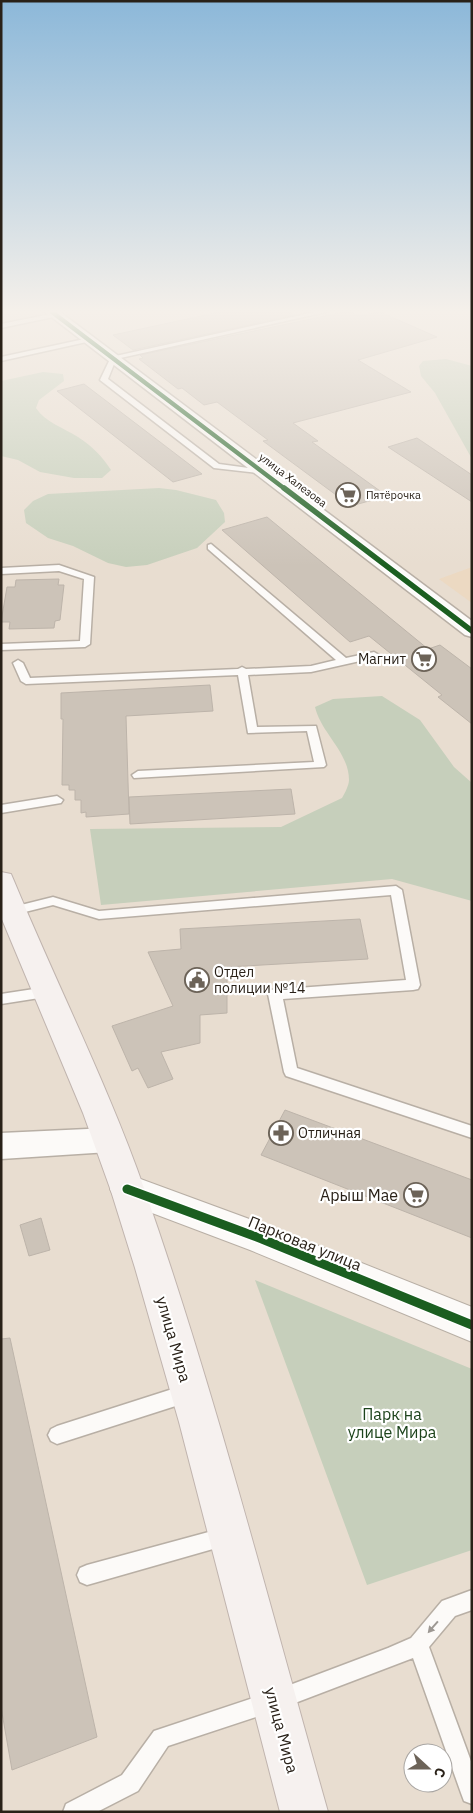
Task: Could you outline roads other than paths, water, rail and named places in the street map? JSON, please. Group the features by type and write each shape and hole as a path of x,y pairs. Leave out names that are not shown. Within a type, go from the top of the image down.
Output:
{"main road":[{"name":"улица Мира","path":"1,881 109,1140 127,1189 161,1296 231,1535 304,1812"}],"street":[{"name":"улица Халезова","path":"164,397 472,631"},
{"path":"1,1146 109,1140"},
{"name":"Парковая улица","path":"127,1189 262,1239 472,1326"}],"lane":[{"path":"126,397 217,466 263,472"},
{"path":"211,548 344,662"},
{"path":"1,571 59,568 89,577 85,644 1,647"},
{"path":"18,663 26,681 242,670 311,669 374,654"},
{"path":"138,775 320,765 312,728 252,731 242,670"},
{"path":"1,809 57,800"},
{"path":"13,911 52,901 99,915 396,890 413,985 274,994 291,1072 472,1132"},
{"path":"1,999 48,992"},
{"path":"57,1435 189,1393"},
{"path":"87,1574 231,1535"},
{"path":"74,1812 130,1783 161,1738 274,1702 418,1645 449,1608 472,1600"},
{"path":"418,1645 472,1793"}],"place":[{"name":"Пятёрочка","path":"348,495"},
{"name":"Магнит","path":"424,659"},
{"name":"Отдел полиции №14","path":"197,980"},
{"name":"Отличная","path":"281,1133"},
{"name":"Арыш Мае","path":"416,1195"}],"park label":[{"name":"Парк на улице Мира","path":"392,1423"}]}
